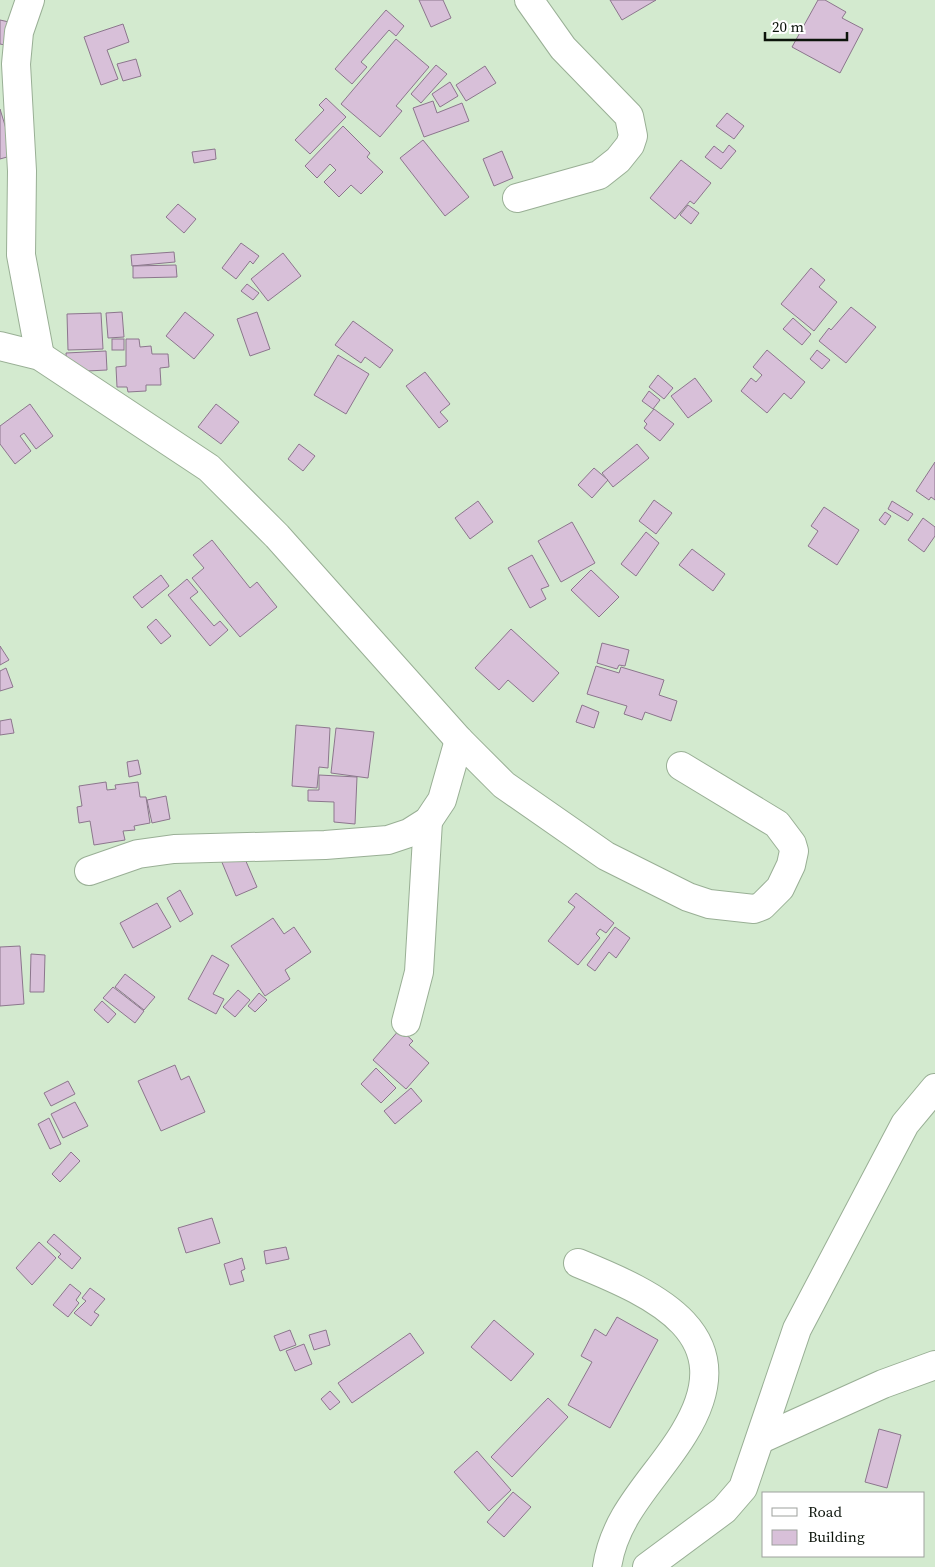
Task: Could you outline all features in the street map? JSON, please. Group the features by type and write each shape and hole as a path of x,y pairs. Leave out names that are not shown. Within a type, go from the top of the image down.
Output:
{"street":[{"path":"30,0 19,32 16,64 22,171 21,254 40,356"},
{"path":"517,198 599,174 618,160 630,145 633,136 629,116 563,48 529,0"},
{"path":"0,346 40,356 72,379 114,403 209,468 319,582 459,740 504,785 606,856 688,897 710,904 738,909 762,906 780,888 790,872 794,851 787,835 777,824 681,766"},
{"path":"89,870 138,854 174,849 326,845 388,840 409,833 428,821 446,792 459,740"},
{"path":"406,1022 419,972 428,821"},
{"path":"647,1567 724,1510 743,1488 797,1329 905,1124 935,1088"},
{"path":"578,1262 645,1294 673,1313 689,1329 698,1345 705,1368 704,1389 684,1434 634,1502 620,1526 607,1567"},
{"path":"761,1439 883,1384 935,1364"}],"building":[{"path":"419,0 443,0 451,18 431,27"},
{"path":"610,0 656,0 622,20"},
{"path":"818,0 825,0 846,12 842,18 863,29 840,73 792,47"},
{"path":"386,10 404,26 396,36 389,30 361,62 367,67 352,84 335,69"},
{"path":"0,20 9,22 5,45 0,44"},
{"path":"123,24 129,42 107,50 118,79 101,85 84,37"},
{"path":"396,39 429,67 396,106 402,111 380,137 341,104"},
{"path":"136,59 141,76 123,81 117,64"},
{"path":"436,65 447,74 421,103 411,94"},
{"path":"485,66 496,83 466,101 456,85"},
{"path":"450,82 458,96 440,107 432,94"},
{"path":"326,98 346,117 310,154 295,140 324,110 319,105"},
{"path":"433,101 437,113 462,103 469,121 424,137 413,108"},
{"path":"0,109 14,155 0,159"},
{"path":"727,113 744,126 734,139 716,126"},
{"path":"343,126 370,153 367,157 383,172 361,194 351,185 339,197 324,182 336,170 330,164 317,178 305,166"},
{"path":"423,140 469,197 445,216 400,158"},
{"path":"729,145 736,151 721,169 705,157 714,146 723,153"},
{"path":"215,149 216,159 194,163 192,152"},
{"path":"502,151 513,178 494,186 483,159"},
{"path":"681,160 711,183 694,204 690,201 675,219 650,198"},
{"path":"178,204 196,219 184,233 166,217"},
{"path":"688,205 699,213 691,224 680,215"},
{"path":"241,243 259,256 253,264 250,261 236,279 222,268"},
{"path":"174,252 175,262 132,266 131,255"},
{"path":"283,253 301,276 268,301 251,279"},
{"path":"176,265 177,277 133,278 133,266"},
{"path":"811,268 825,280 819,287 837,302 814,331 781,304"},
{"path":"247,284 259,293 253,300 241,291"},
{"path":"851,307 876,327 846,363 819,341 829,328 831,330"},
{"path":"122,312 124,337 108,338 106,313"},
{"path":"185,312 214,335 194,359 166,336"},
{"path":"257,312 270,349 250,356 237,319"},
{"path":"101,313 103,349 68,350 67,314"},
{"path":"793,318 811,334 802,345 783,329"},
{"path":"353,321 393,350 380,368 365,357 361,363 335,345"},
{"path":"112,339 124,339 124,350 112,350"},
{"path":"126,339 139,339 140,347 151,346 152,354 168,354 169,367 160,368 161,385 146,385 146,391 128,392 127,387 117,387 116,367 126,366"},
{"path":"767,350 805,382 791,399 784,393 767,413 741,391 751,378 756,382 762,375 753,367"},
{"path":"817,350 830,360 822,369 810,359"},
{"path":"106,351 107,370 67,372 66,353"},
{"path":"338,355 369,374 346,414 314,395"},
{"path":"425,372 450,404 440,412 448,421 439,428 406,386"},
{"path":"658,375 673,388 664,399 649,387"},
{"path":"695,378 712,401 688,418 671,396"},
{"path":"649,391 660,400 653,409 642,401"},
{"path":"30,404 53,436 36,449 24,433 20,436 31,451 15,464 0,444 0,426"},
{"path":"216,404 239,422 221,444 198,427"},
{"path":"654,409 674,424 660,441 644,428 647,424 644,421"},
{"path":"299,444 315,456 303,471 288,459"},
{"path":"637,444 649,458 613,487 602,473"},
{"path":"935,462 935,500 931,497 929,500 916,491"},
{"path":"594,468 608,480 592,498 578,485"},
{"path":"654,500 672,513 656,534 639,521"},
{"path":"478,501 493,522 470,539 455,518"},
{"path":"892,501 913,514 908,521 888,509"},
{"path":"824,507 859,530 837,565 808,546 818,531 811,526"},
{"path":"885,512 891,516 885,525 879,520"},
{"path":"923,518 935,527 935,536 924,552 908,540"},
{"path":"572,522 595,563 561,582 538,541"},
{"path":"646,532 659,543 636,576 621,564"},
{"path":"212,540 250,588 257,582 277,607 240,637 192,578 204,568 193,555"},
{"path":"692,549 725,574 713,591 679,565"},
{"path":"532,555 549,586 541,589 546,599 530,608 508,568"},
{"path":"591,570 619,597 599,617 571,590"},
{"path":"161,575 169,586 142,608 133,597"},
{"path":"187,579 198,592 190,598 214,626 220,621 228,630 210,646 168,595"},
{"path":"156,619 171,636 161,644 147,627"},
{"path":"511,629 559,673 533,702 508,680 499,690 475,668"},
{"path":"602,643 629,650 625,666 619,665 617,669 597,663"},
{"path":"0,646 9,660 0,665"},
{"path":"596,666 619,673 621,667 664,680 659,695 677,701 671,721 645,712 642,720 624,714 627,706 587,694"},
{"path":"6,668 13,687 0,691 0,671"},
{"path":"582,705 599,712 594,728 576,722"},
{"path":"11,719 14,733 0,735 0,721"},
{"path":"296,725 330,728 328,768 319,767 317,788 292,786"},
{"path":"336,728 374,732 368,778 331,773"},
{"path":"138,760 141,774 129,777 127,762"},
{"path":"319,775 357,777 355,824 334,822 334,802 308,801 308,790 319,790"},
{"path":"106,782 107,790 116,789 115,785 138,782 140,797 146,797 150,823 134,826 135,830 123,831 125,840 94,845 90,821 79,823 77,807 82,806 79,786"},
{"path":"166,796 170,819 152,823 147,800"},
{"path":"242,852 257,887 236,896 221,860"},
{"path":"180,890 193,914 180,922 167,898"},
{"path":"576,893 614,923 606,933 600,929 596,934 600,938 578,965 548,941 575,907 568,902"},
{"path":"157,903 171,927 133,948 120,923"},
{"path":"273,918 284,934 294,927 311,952 285,970 290,979 265,996 231,946"},
{"path":"615,927 630,938 616,958 609,952 595,971 587,965"},
{"path":"20,946 24,1004 0,1006 0,947"},
{"path":"31,954 45,955 44,992 30,992"},
{"path":"212,955 229,965 213,994 224,999 216,1014 188,999"},
{"path":"125,974 155,997 144,1010 115,987"},
{"path":"113,987 144,1011 135,1023 103,998"},
{"path":"238,990 250,1000 235,1017 223,1007"},
{"path":"259,993 267,1000 255,1012 248,1006"},
{"path":"102,1001 116,1014 108,1023 94,1010"},
{"path":"400,1029 413,1041 409,1045 429,1063 406,1089 373,1060"},
{"path":"175,1065 181,1080 189,1076 205,1112 161,1131 138,1081"},
{"path":"376,1068 396,1088 381,1103 361,1084"},
{"path":"68,1081 75,1094 51,1106 44,1093"},
{"path":"411,1088 422,1101 395,1124 384,1111"},
{"path":"75,1102 88,1126 63,1138 51,1114"},
{"path":"49,1118 61,1144 50,1149 38,1124"},
{"path":"71,1152 80,1161 60,1182 52,1174"},
{"path":"212,1218 220,1243 186,1253 178,1228"},
{"path":"54,1234 81,1258 72,1269 58,1257 61,1254 47,1242"},
{"path":"39,1242 56,1258 32,1285 16,1268"},
{"path":"286,1247 289,1259 266,1264 264,1251"},
{"path":"242,1258 245,1269 241,1271 244,1281 230,1285 224,1264"},
{"path":"70,1284 81,1293 76,1300 79,1303 68,1317 53,1305"},
{"path":"90,1288 105,1299 94,1312 99,1315 91,1326 74,1313 86,1301 82,1298"},
{"path":"617,1317 658,1340 610,1428 568,1405 592,1362 581,1356 595,1329 606,1336"},
{"path":"494,1320 534,1354 511,1381 471,1347"},
{"path":"290,1330 296,1345 280,1351 274,1336"},
{"path":"326,1330 330,1345 314,1350 309,1335"},
{"path":"410,1333 424,1353 352,1403 338,1383"},
{"path":"304,1344 312,1364 295,1371 286,1351"},
{"path":"330,1391 340,1402 330,1410 321,1399"},
{"path":"548,1398 568,1417 512,1477 491,1457"},
{"path":"879,1429 901,1435 887,1488 865,1482"},
{"path":"477,1451 511,1490 489,1511 454,1472"},
{"path":"513,1492 531,1507 504,1537 487,1522"}]}
